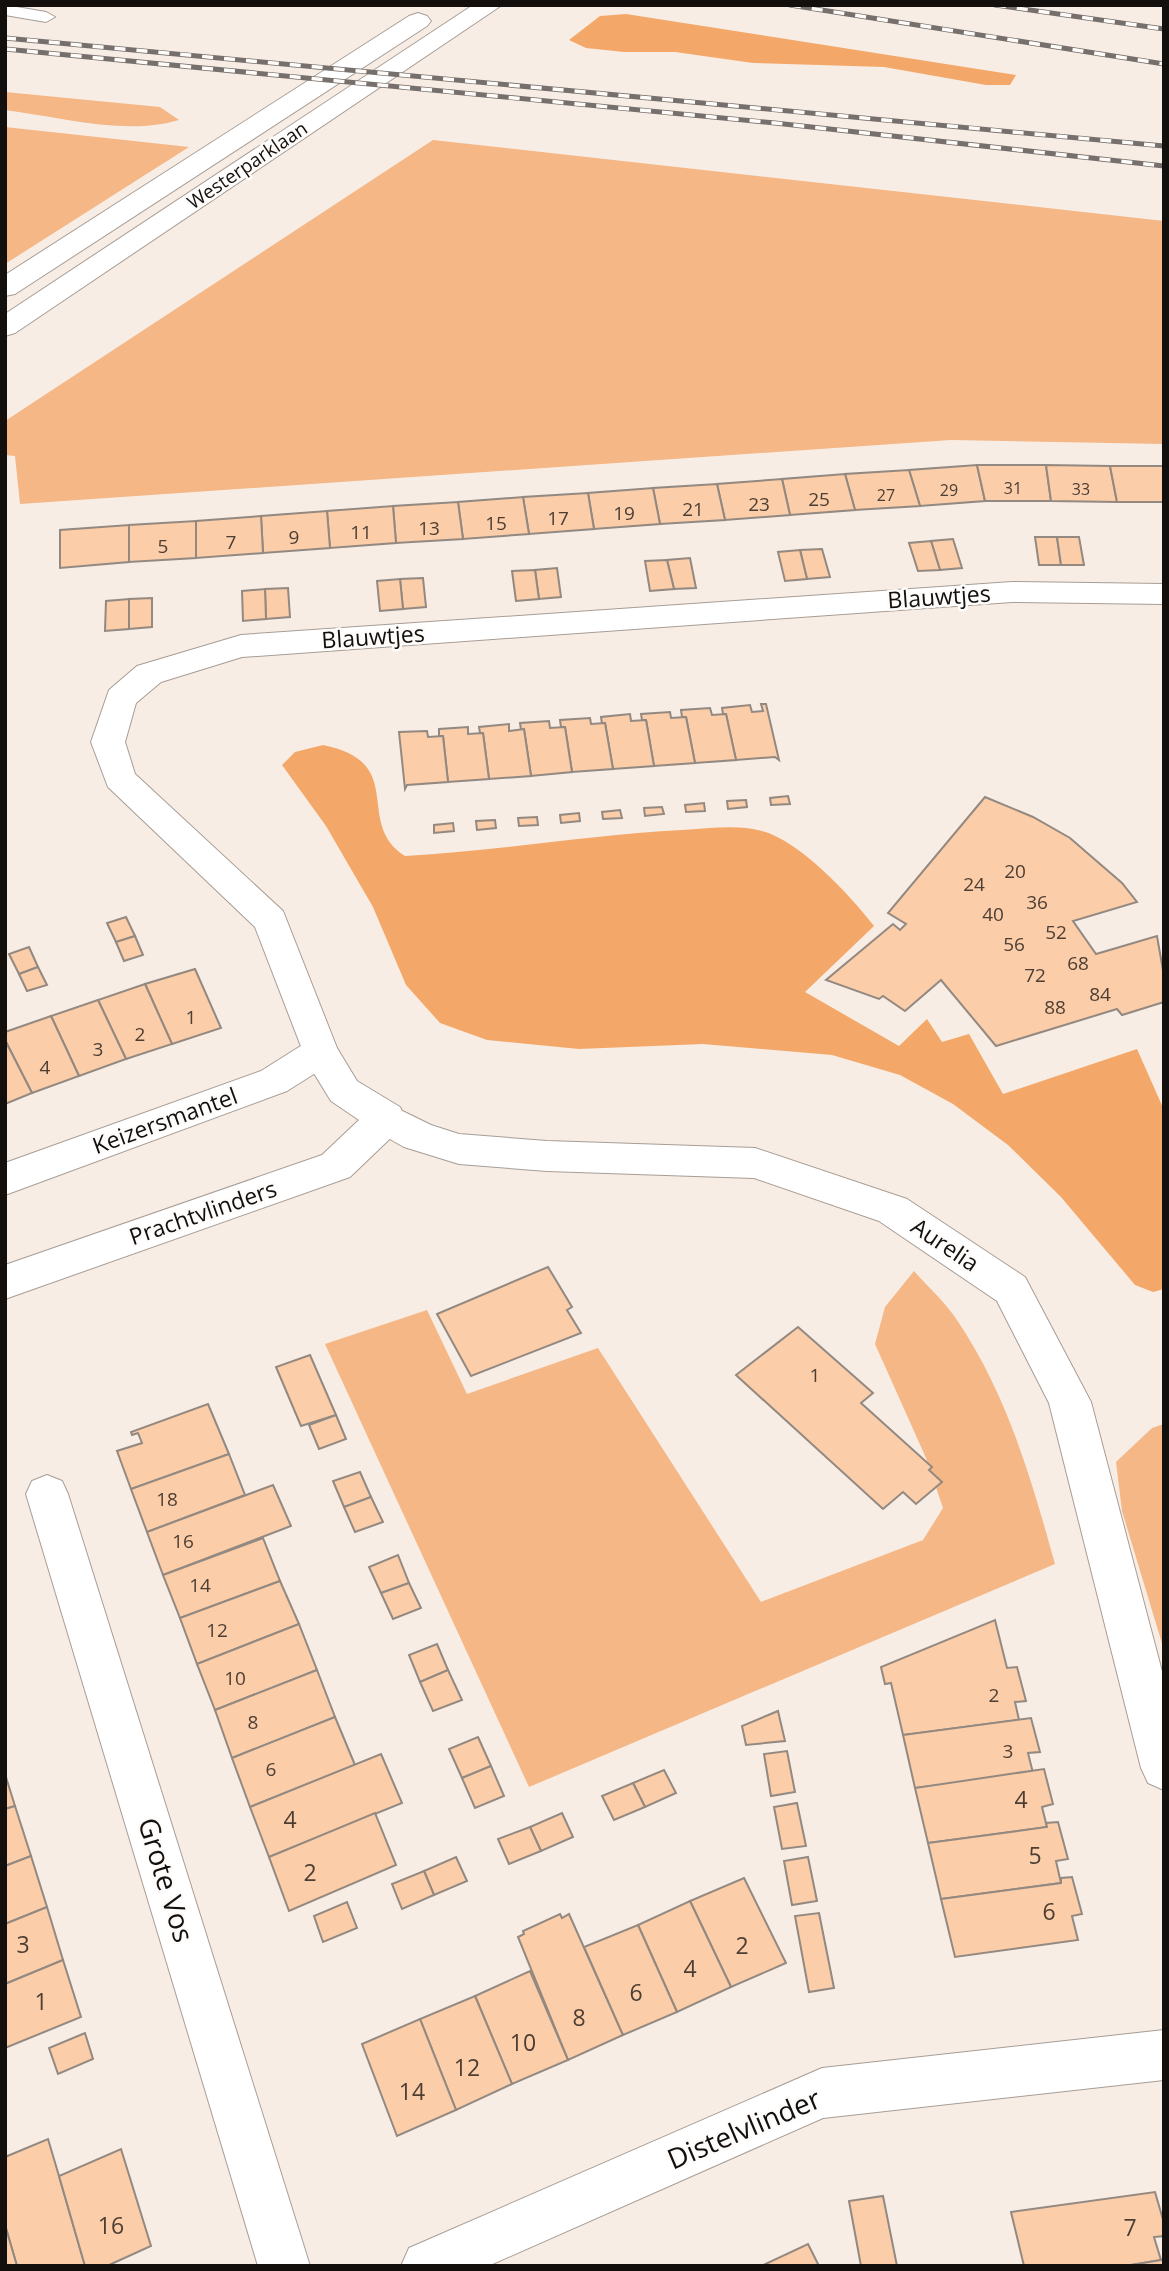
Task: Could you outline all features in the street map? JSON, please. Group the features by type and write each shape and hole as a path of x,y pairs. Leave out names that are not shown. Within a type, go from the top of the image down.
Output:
{"street":[{"name":"Westerparklaan","path":"5,288 442,5"},
{"name":"Westerparklaan","path":"5,327 490,5"},
{"name":"Blauwtjes","path":"386,1118 344,1091 320,1052 270,920 120,779 108,742 121,698 149,674 241,646 1012,592 1164,594"},
{"name":"Keizersmantel","path":"5,1179 274,1081 320,1052"},
{"name":"Prachtvlinders","path":"5,1282 336,1167 386,1118"},
{"name":"Aurelia","path":"386,1118 418,1136 459,1149 547,1156 755,1163 893,1210 1011,1289 1070,1402 1164,1768"},
{"name":"Grote Vos","path":"47,1494 284,2266"},
{"name":"Distelvlinder","path":"427,2266 822,2093 1164,2054"}],"lane":[{"path":"5,10 46,18"}],"shaded area":[{"path":"626,14 1016,75 1010,85 986,85 884,67 753,63 675,52 624,52 586,48 569,40 600,16"},
{"path":"5,92 160,107 179,120 115,126 5,110"},
{"path":"5,127 189,147 5,264"},
{"path":"433,140 1164,221 1164,444 951,440 20,504 15,456 5,455 5,421"},
{"path":"323,745 349,753 365,765 373,779 382,827 390,842 405,856 612,835 712,828 752,829 777,837 808,857 852,899 874,926 805,992 899,1046 927,1019 942,1042 969,1034 1003,1094 1137,1049 1164,1110 1164,1289 1153,1292 1135,1285 1061,1197 1008,1145 953,1104 900,1075 832,1055 703,1044 579,1049 487,1040 440,1023 406,985 373,907 326,826 282,765 295,752"},
{"path":"914,1271 952,1313 990,1377 1027,1469 1055,1564 529,1787 325,1344 427,1310 467,1394 598,1348 761,1602 923,1540 943,1508 926,1458 875,1344 885,1307"},
{"path":"1164,1424 1164,1650 1122,1511 1116,1462 1152,1428"}],"building":[{"path":"977,465 985,501 920,506 909,470"},
{"path":"977,465 1046,465 1051,501 985,501"},
{"path":"1046,465 1110,466 1117,502 1051,501"},
{"path":"1110,466 1164,466 1164,502 1117,502"},
{"path":"909,470 920,506 855,510 845,474"},
{"path":"845,474 855,510 790,515 782,479"},
{"path":"782,479 790,515 725,520 717,484"},
{"path":"717,484 725,520 660,524 653,488"},
{"path":"653,488 660,524 594,529 588,493"},
{"path":"588,493 594,529 529,534 523,497"},
{"path":"523,497 529,534 463,539 458,502"},
{"path":"458,502 463,539 396,543 393,506"},
{"path":"393,506 396,543 330,548 327,511"},
{"path":"327,511 330,548 263,553 261,516"},
{"path":"261,516 263,553 196,558 196,521"},
{"path":"196,521 196,558 129,562 129,525"},
{"path":"129,525 129,562 60,568 60,530"},
{"path":"1035,537 1057,537 1061,565 1039,565"},
{"path":"1057,537 1079,537 1084,565 1061,565"},
{"path":"953,539 962,568 940,570 931,541"},
{"path":"931,541 940,570 918,571 909,543"},
{"path":"822,549 830,577 807,579 800,550"},
{"path":"800,550 807,579 785,581 778,552"},
{"path":"690,558 696,588 674,589 667,560"},
{"path":"667,560 674,589 650,591 645,561"},
{"path":"557,568 561,597 539,599 535,570"},
{"path":"535,570 539,599 516,601 512,571"},
{"path":"423,578 426,607 403,609 400,579"},
{"path":"400,579 403,609 380,611 377,581"},
{"path":"288,588 290,617 266,619 265,589"},
{"path":"265,589 266,619 243,621 242,591"},
{"path":"152,598 152,627 129,629 129,599"},
{"path":"129,599 129,629 105,631 106,601"},
{"path":"761,704 766,704 779,760 775,757 736,760 726,714 723,714 722,708 750,705 752,712 763,711"},
{"path":"710,708 712,715 726,714 736,760 695,763 686,717 682,717 681,710"},
{"path":"670,712 671,718 686,717 695,763 654,766 646,720 642,720 641,714"},
{"path":"630,714 631,721 646,720 654,766 613,769 605,723 602,724 601,717"},
{"path":"590,718 591,724 605,723 613,769 572,772 565,727 561,727 560,720"},
{"path":"549,721 550,728 565,727 572,772 531,776 524,729 521,730 520,723"},
{"path":"509,724 509,731 524,729 531,776 489,779 483,733 480,733 479,727"},
{"path":"468,727 468,734 483,733 489,779 448,782 443,736 439,736 439,729"},
{"path":"427,731 428,737 443,736 448,782 407,785 405,789 399,732"},
{"path":"788,796 790,804 771,805 770,798"},
{"path":"985,797 1033,817 1070,838 1122,883 1137,902 1073,921 1096,954 1157,936 1164,976 1164,1002 1122,1015 1117,1009 996,1046 941,980 905,1011 883,996 879,999 826,980 893,924 900,930 906,924 888,913"},
{"path":"746,800 747,807 728,809 727,801"},
{"path":"704,803 705,811 686,812 685,805"},
{"path":"662,807 664,814 645,816 644,808"},
{"path":"620,810 622,818 603,819 602,812"},
{"path":"579,813 580,821 561,823 560,815"},
{"path":"537,817 538,825 519,826 518,818"},
{"path":"495,820 496,828 477,830 476,821"},
{"path":"453,823 454,831 434,833 434,825"},
{"path":"126,917 135,936 116,942 107,923"},
{"path":"135,936 143,955 124,961 116,942"},
{"path":"29,947 38,967 19,974 9,954"},
{"path":"38,967 47,985 27,991 19,974"},
{"path":"195,969 221,1028 172,1044 145,984"},
{"path":"145,984 172,1044 126,1059 98,1000"},
{"path":"98,1000 126,1059 79,1076 51,1016"},
{"path":"51,1016 79,1076 32,1093 5,1040 5,1032"},
{"path":"5,1040 32,1093 5,1104"},
{"path":"548,1267 572,1307 567,1310 581,1333 471,1376 437,1314"},
{"path":"798,1327 873,1393 861,1403 932,1467 929,1470 942,1482 916,1504 903,1492 883,1509 736,1375"},
{"path":"310,1355 336,1415 301,1426 276,1367"},
{"path":"208,1404 229,1454 131,1489 117,1451 142,1443 138,1433 132,1435 131,1432"},
{"path":"336,1415 346,1439 319,1449 309,1425"},
{"path":"229,1454 245,1495 147,1532 131,1489"},
{"path":"360,1472 371,1497 344,1507 333,1481"},
{"path":"273,1485 291,1526 163,1575 147,1532"},
{"path":"371,1497 383,1522 355,1532 344,1507"},
{"path":"263,1538 280,1581 180,1618 163,1575"},
{"path":"398,1555 409,1583 381,1593 369,1567"},
{"path":"280,1581 299,1624 197,1664 180,1618"},
{"path":"409,1583 421,1608 393,1619 381,1593"},
{"path":"995,1620 1007,1668 1017,1667 1026,1701 1015,1702 1019,1720 903,1735 891,1683 885,1684 881,1667"},
{"path":"299,1624 317,1670 215,1710 197,1664"},
{"path":"437,1644 448,1670 420,1682 409,1655"},
{"path":"317,1670 335,1717 232,1758 215,1710"},
{"path":"448,1670 462,1700 433,1711 420,1682"},
{"path":"778,1711 785,1741 746,1745 742,1726"},
{"path":"335,1717 355,1765 250,1807 232,1758"},
{"path":"1031,1718 1040,1752 1028,1753 1033,1773 915,1788 903,1735"},
{"path":"478,1737 491,1766 462,1778 449,1749"},
{"path":"787,1751 795,1792 771,1796 764,1754"},
{"path":"381,1754 402,1803 269,1857 250,1807"},
{"path":"491,1766 504,1796 475,1808 462,1778"},
{"path":"1044,1769 1053,1804 1042,1807 1047,1827 928,1843 915,1788"},
{"path":"664,1770 676,1793 645,1807 633,1783"},
{"path":"5,1774 15,1806 5,1809"},
{"path":"633,1783 645,1807 614,1820 602,1796"},
{"path":"797,1803 806,1846 782,1849 774,1807"},
{"path":"15,1806 31,1856 5,1866 5,1809"},
{"path":"375,1813 396,1865 289,1911 269,1857"},
{"path":"562,1813 573,1837 541,1851 530,1827"},
{"path":"1058,1822 1068,1859 1056,1861 1061,1883 941,1899 928,1843 1047,1827 1046,1823"},
{"path":"530,1827 541,1851 509,1864 498,1839"},
{"path":"31,1856 47,1907 5,1924 5,1866"},
{"path":"456,1857 467,1881 434,1895 424,1871"},
{"path":"808,1857 817,1901 792,1905 784,1861"},
{"path":"424,1871 434,1895 402,1909 392,1884"},
{"path":"1072,1877 1082,1914 1072,1916 1078,1940 955,1957 941,1899 1061,1883 1061,1878"},
{"path":"744,1878 786,1963 731,1987 690,1901"},
{"path":"690,1901 731,1987 677,2012 638,1925"},
{"path":"347,1902 357,1928 323,1942 314,1916"},
{"path":"47,1907 63,1960 5,1984 5,1924"},
{"path":"819,1913 834,1988 809,1992 795,1916"},
{"path":"560,1914 562,1918 569,1914 623,2035 568,2060 518,1937 524,1934 523,1931"},
{"path":"638,1925 677,2012 623,2035 584,1947"},
{"path":"63,1960 81,2017 5,2048 5,1984"},
{"path":"530,1971 568,2060 512,2084 475,1996"},
{"path":"475,1996 512,2084 456,2110 420,2019"},
{"path":"420,2019 456,2110 397,2136 362,2044"},
{"path":"85,2033 93,2059 58,2074 49,2048"},
{"path":"48,2139 85,2266 17,2266 5,2225 5,2157"},
{"path":"121,2149 151,2246 107,2266 85,2266 59,2176"},
{"path":"1155,2192 1164,2223 1164,2236 1154,2237 1161,2260 1125,2266 1024,2266 1011,2212"},
{"path":"883,2196 897,2266 861,2266 849,2201"},
{"path":"5,2225 17,2266 5,2266"},
{"path":"808,2244 819,2266 761,2266"},
{"path":"1164,2258 1164,2266 1125,2266 1161,2260"}],"railway":[{"path":"790,5 1164,64"},
{"path":"995,5 1164,29"},
{"path":"5,38 1164,146"},
{"path":"5,49 775,123 1164,166"}]}
